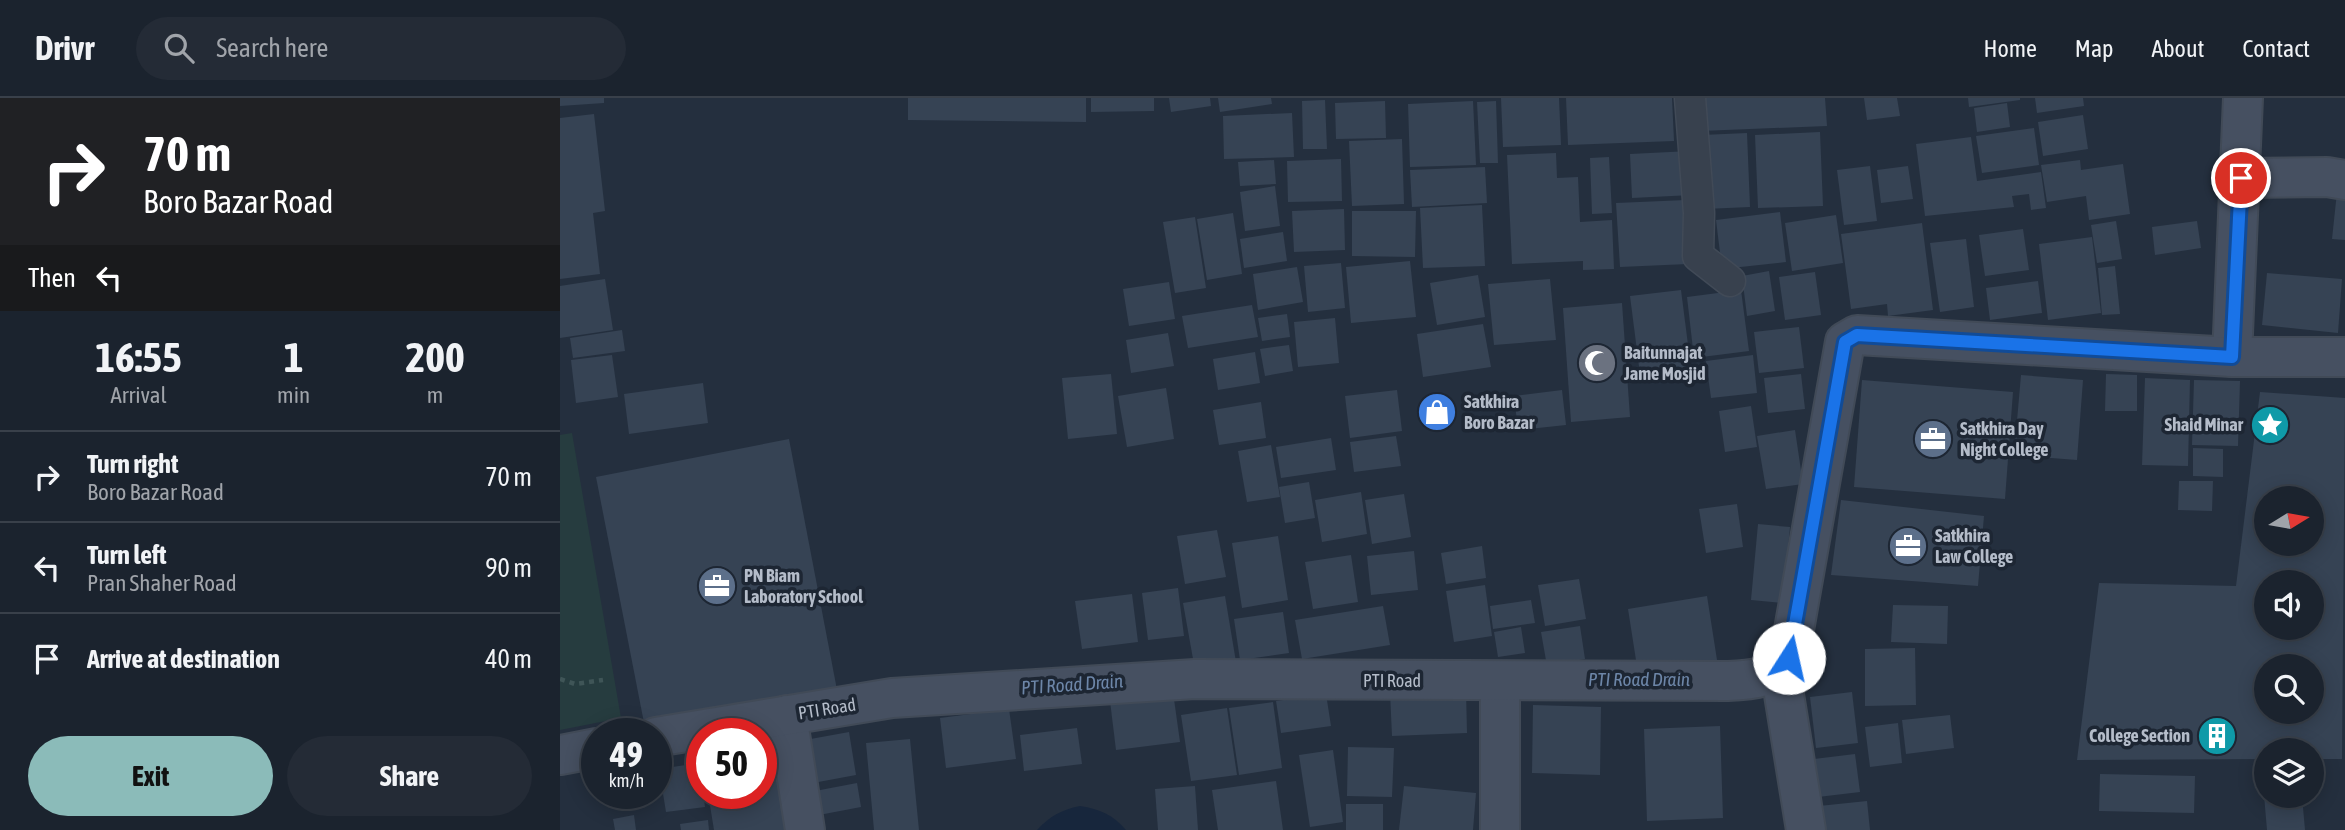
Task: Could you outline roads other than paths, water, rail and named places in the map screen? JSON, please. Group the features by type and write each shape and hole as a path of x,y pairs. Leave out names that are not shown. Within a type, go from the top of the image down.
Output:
{"main road":[{"path":"2232,357 2242,98"},
{"path":"2241,178 2327,177 2345,180"},
{"path":"1806,830 1780,670 1789,658 1845,342 1857,335 2232,357 2345,357"},
{"name":"PTI Road","path":"672,734 891,698 1195,680 1728,681 1763,677 1780,670"},
{"path":"1500,682 1500,830"},
{"path":"787,715 805,830"},
{"path":"560,755 581,751"}],"street":[{"path":"1690,98 1699,214 1698,256 1730,281"}],"water":[{"path":"1080,806 1106,814 1126,830 1037,830 1056,814"}],"place":[{"name":"Baitunnajat Jame Mosjid","path":"1597,363"},
{"name":"Satkhira Boro Bazar","path":"1437,412"},
{"name":"Shaid Minar","path":"2270,425"},
{"name":"Satkhira Day Night College","path":"1933,439"},
{"name":"Satkhira Law College","path":"1908,546"},
{"name":"PN Biam Laboratory School","path":"717,586"},
{"name":"College Section","path":"2217,736"}],"water label":[{"name":"PTI Road Drain","path":"1639,679"},
{"name":"PTI Road Drain","path":"1072,684"}]}
